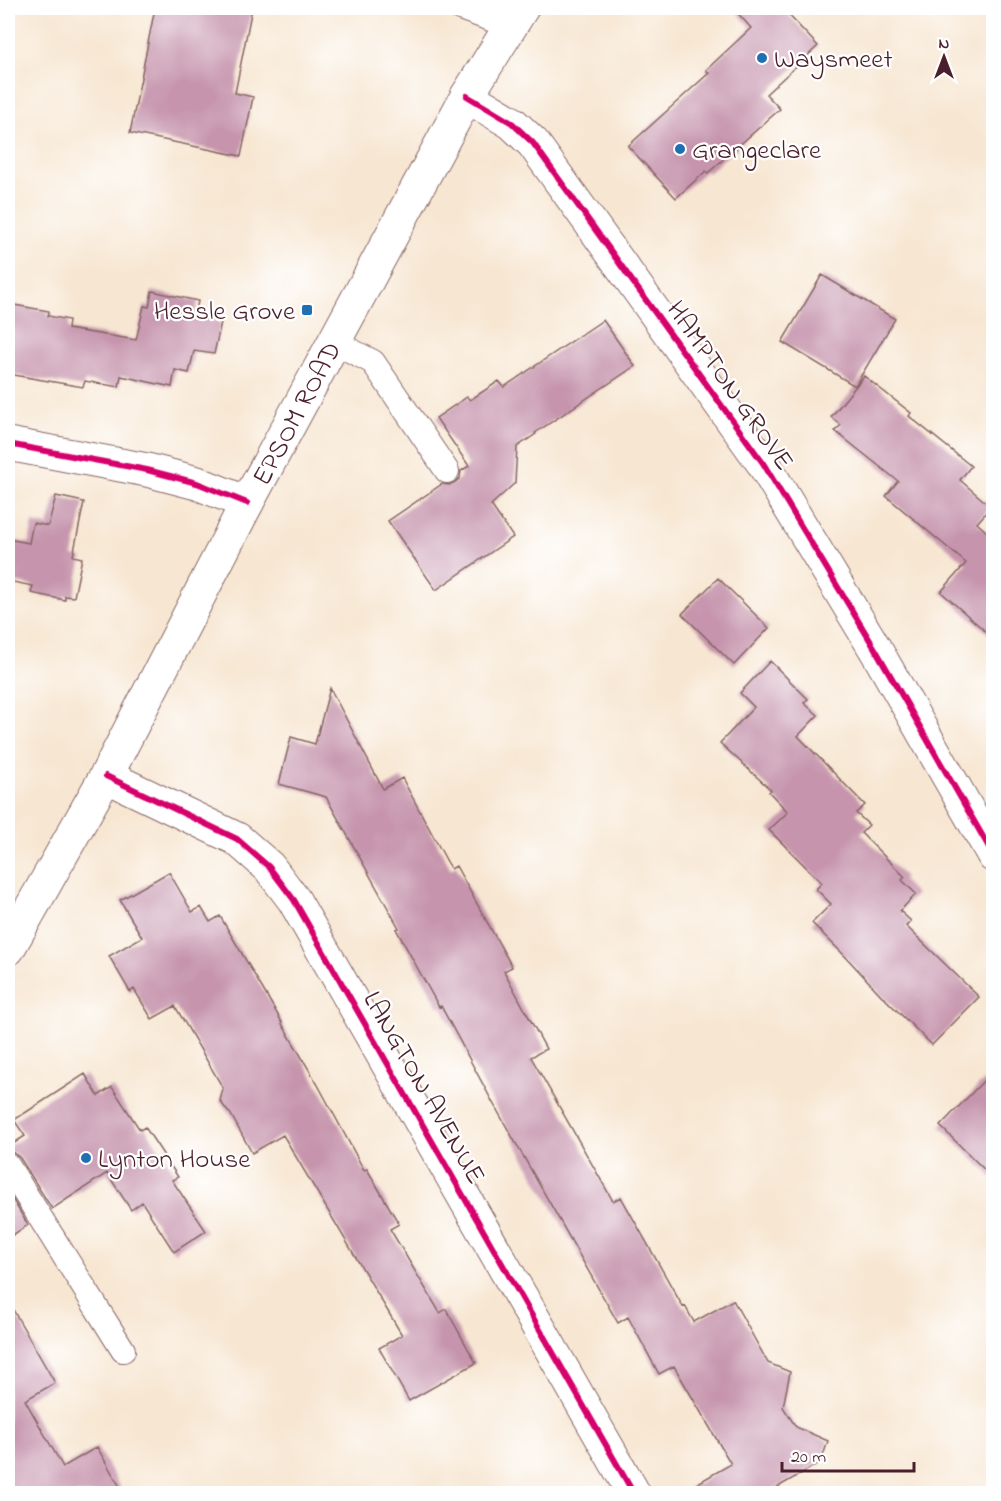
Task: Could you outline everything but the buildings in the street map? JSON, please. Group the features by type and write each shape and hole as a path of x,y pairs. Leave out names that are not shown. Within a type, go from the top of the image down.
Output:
{"main road":[{"name":"EPSOM ROAD","path":"8,949 106,776 247,503 467,96 516,17"},
{"name":"HAMPTON GROVE","path":"467,96 512,123 533,143 763,463 877,652 993,856"},
{"path":"8,444 157,472 197,483 247,503"},
{"name":"LANGTON AVENUE","path":"106,776 237,839 269,867 294,900 634,1494"}],"lane":[{"path":"459,8 516,17"},
{"path":"334,342 373,362 447,471"},
{"path":"8,1166 123,1350"}],"cycle path":[{"path":"467,96 512,123 533,143 763,463 877,652 994,856"},
{"path":"8,444 147,470 197,483 247,503"},
{"path":"106,776 237,839 269,867 294,900 634,1494"}],"place":[{"name":"Waysmeet","path":"762,58"},
{"name":"Grangeclare","path":"680,149"},
{"name":"Hessle Grove","path":"307,310"},
{"name":"Lynton House","path":"86,1158"}]}
